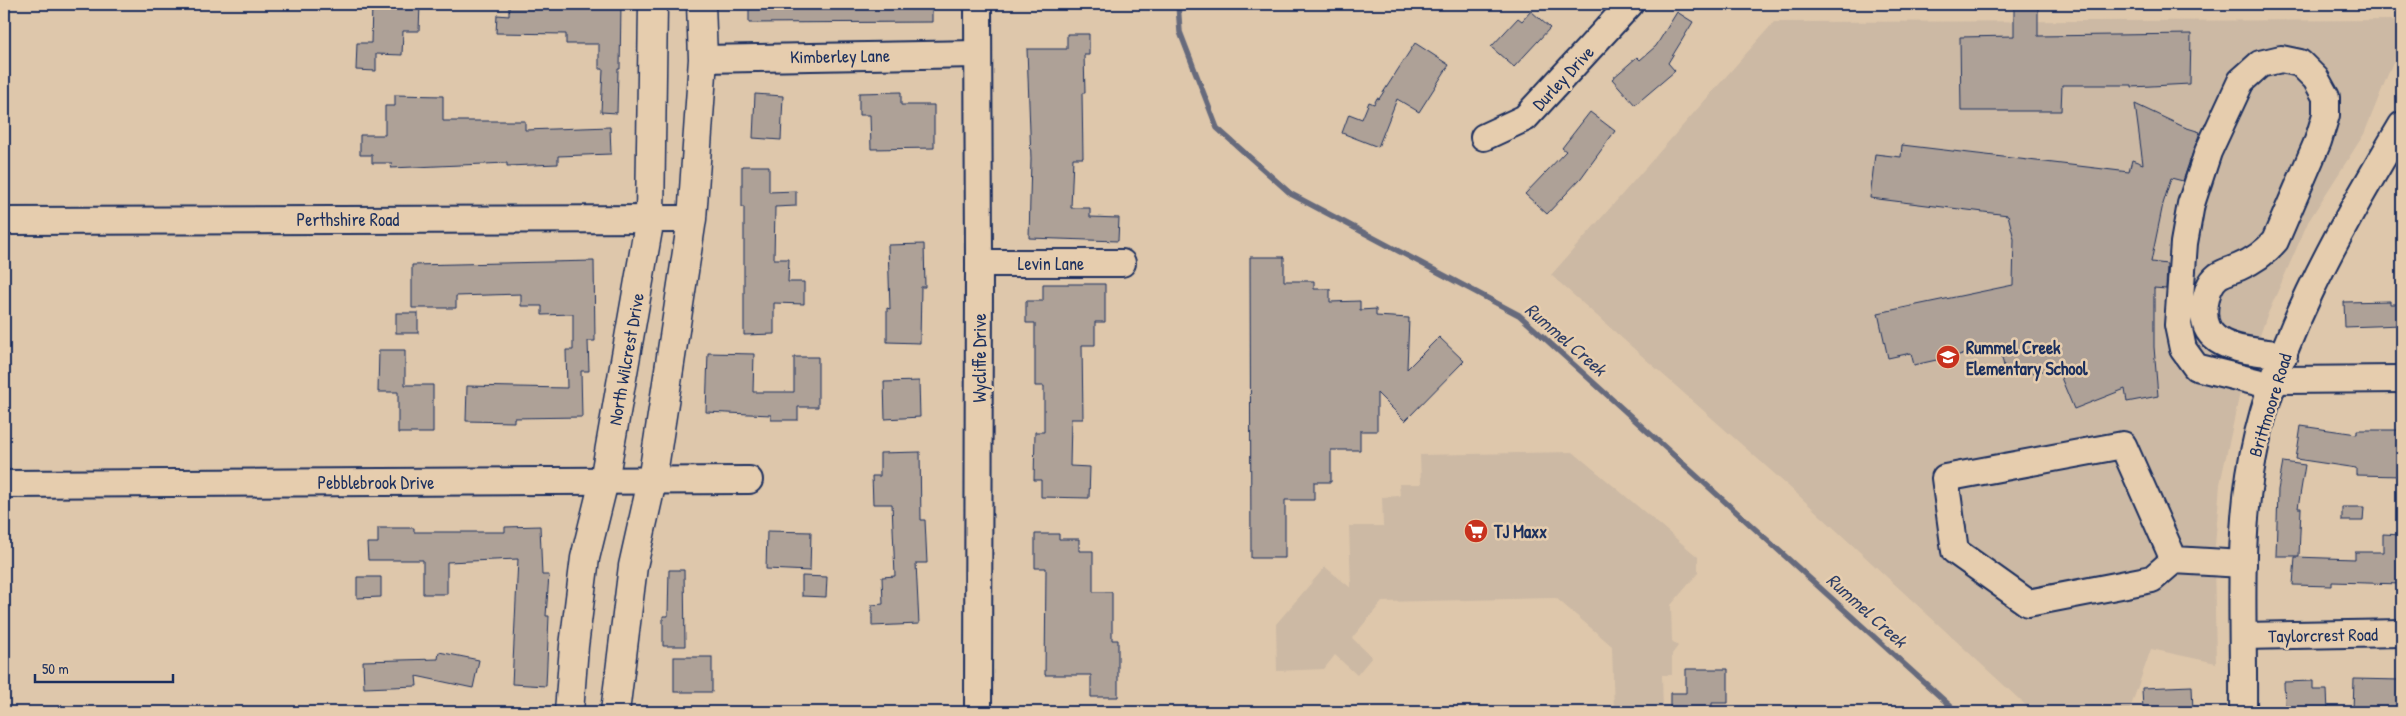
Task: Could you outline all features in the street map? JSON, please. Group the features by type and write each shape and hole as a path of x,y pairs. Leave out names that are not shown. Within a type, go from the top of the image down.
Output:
{"main road":[{"name":"North Wilcrest Drive","path":"569,712 574,646 585,558 604,481 650,218 653,4"},
{"path":"615,712 633,566 652,481 692,219 703,59 701,4"}],"street":[{"name":"Wycliffe Drive","path":"978,4 980,263 978,712"},
{"name":"Durley Drive","path":"1484,137 1525,118 1630,4"},
{"name":"Kimberley Lane","path":"703,59 977,54"},
{"path":"2284,355 2223,345 2210,335 2204,309 2208,289 2217,277 2244,265 2265,252 2275,241 2318,141 2326,115 2326,98 2316,79 2300,63 2281,59 2260,64 2241,81 2208,152 2191,204 2184,243 2178,325 2183,349 2196,367 2274,383 2402,380"},
{"name":"Brittmoore Road","path":"2243,712 2244,527 2250,473 2260,425 2298,321 2345,222 2402,125"},
{"name":"Perthshire Road","path":"4,221 692,219"},
{"name":"Levin Lane","path":"980,263 1122,263"},
{"path":"2174,560 2123,445 1945,478 1956,552 2028,603 2152,579 2174,560 2243,564"},
{"name":"Pebblebrook Drive","path":"4,484 749,480"},
{"name":"Taylorcrest Road","path":"2244,636 2402,633"}],"shaded area":[{"name":"Rummel Creek Elementary School","path":"2402,20 2401,42 2364,134 2308,222 2266,318 2239,397 2220,484 2214,558 2216,663 2151,649 2129,712 2033,712 1796,493 1551,275 1774,22"},
{"path":"1573,452 1698,557 1698,573 1671,605 1672,641 1678,646 1672,654 1672,675 1662,675 1663,712 1614,712 1612,646 1556,598 1382,602 1352,638 1372,657 1357,675 1335,655 1324,669 1277,671 1276,624 1325,567 1351,588 1349,526 1383,526 1382,497 1400,496 1399,484 1421,484 1420,455"}],"building":[{"path":"372,4 420,4 419,31 403,31 402,55 376,54 376,71 356,70 357,43 371,43"},
{"path":"509,4 621,4 617,113 601,112 603,69 599,69 599,44 566,44 566,34 496,33 497,15 509,16"},
{"path":"749,4 932,4 932,22 749,23"},
{"path":"2014,4 2038,4 2038,36 2191,34 2190,84 2132,87 2132,85 2062,85 2061,111 1961,111 1960,37 2014,36"},
{"path":"1531,11 1550,28 1514,67 1491,47 1518,18 1522,21"},
{"path":"1677,12 1693,22 1668,63 1675,71 1635,105 1612,79 1637,57 1640,60 1656,46"},
{"path":"1067,34 1089,34 1089,55 1084,55 1085,93 1082,93 1083,158 1073,158 1071,208 1090,208 1090,217 1119,218 1118,241 1029,238 1031,159 1027,49 1067,49"},
{"path":"1415,43 1449,65 1419,112 1397,99 1378,147 1342,133 1349,114 1362,119 1369,102 1374,104 1377,98 1379,99"},
{"path":"901,92 901,105 934,105 934,148 871,149 870,115 859,115 859,93"},
{"path":"755,94 783,96 781,140 753,138"},
{"path":"395,95 443,96 443,121 525,121 525,130 610,127 611,154 558,156 558,164 507,166 507,163 391,168 392,163 372,163 372,155 360,155 360,135 385,135 385,106 395,106"},
{"path":"2135,104 2184,127 2200,132 2183,181 2171,178 2163,204 2151,262 2167,264 2166,289 2154,288 2154,347 2158,396 2127,402 2125,389 2074,409 2057,368 2007,378 1999,346 1914,365 1911,353 1888,358 1878,313 2013,285 2014,239 2008,215 1870,198 1875,154 1901,157 1902,145 2129,172 2132,160 2143,164"},
{"path":"1590,112 1615,131 1581,178 1547,214 1525,194 1566,151 1562,148"},
{"path":"742,166 769,166 769,192 796,191 796,206 775,207 774,259 789,259 788,282 804,282 804,304 774,303 774,334 744,335 744,207 742,207"},
{"path":"924,244 925,287 921,287 920,343 887,342 887,308 890,309 888,245"},
{"path":"1250,257 1284,257 1284,281 1314,281 1314,289 1330,289 1330,302 1360,301 1360,310 1376,309 1376,316 1409,318 1407,369 1439,337 1464,361 1405,421 1377,393 1377,431 1360,431 1360,450 1331,450 1331,482 1314,482 1314,500 1285,500 1285,558 1251,558"},
{"path":"594,261 595,341 588,341 589,371 581,371 582,417 514,418 514,422 466,421 467,386 567,388 566,350 573,350 573,314 542,315 542,306 521,306 521,294 456,296 456,308 412,308 412,265"},
{"path":"1043,284 1105,284 1105,322 1095,322 1095,345 1082,345 1083,419 1071,419 1070,466 1090,467 1089,498 1041,497 1041,480 1034,480 1035,432 1044,432 1044,386 1035,386 1035,323 1026,323 1026,301 1043,301"},
{"path":"2390,301 2390,304 2402,304 2402,325 2345,327 2344,302"},
{"path":"396,313 418,313 418,333 396,333"},
{"path":"379,350 405,350 405,385 433,385 433,433 398,433 398,392 378,392"},
{"path":"708,353 754,354 753,392 794,392 794,357 818,357 818,407 798,407 798,420 771,420 771,415 706,412"},
{"path":"919,381 920,417 885,419 884,382"},
{"path":"2301,426 2357,434 2357,430 2402,430 2402,476 2356,475 2356,468 2296,459"},
{"path":"920,452 921,520 925,520 927,563 916,563 919,624 872,626 872,605 883,604 882,577 895,576 892,504 873,504 872,476 880,476 880,453"},
{"path":"2283,462 2305,465 2298,508 2301,508 2299,556 2276,556 2278,490"},
{"path":"2342,507 2364,507 2363,521 2342,521"},
{"path":"540,526 542,575 549,575 546,616 549,616 546,686 512,684 518,559 447,562 447,594 423,594 423,560 368,560 367,543 378,543 378,528 414,528 414,532 505,532 505,527"},
{"path":"767,531 811,532 810,571 766,569"},
{"path":"1035,534 1059,534 1059,539 1079,539 1079,551 1093,551 1093,592 1112,592 1112,640 1118,640 1118,697 1091,697 1091,675 1045,675 1046,568 1035,568"},
{"path":"2383,534 2402,535 2402,584 2332,582 2332,586 2293,585 2295,557 2355,559 2355,552 2383,552"},
{"path":"669,570 684,570 685,646 663,646 663,616 668,616"},
{"path":"802,576 827,577 826,597 802,596"},
{"path":"357,577 381,577 381,597 357,598"},
{"path":"439,652 479,660 473,688 416,676 417,686 364,688 363,661 438,659"},
{"path":"674,657 712,657 712,692 674,692"},
{"path":"1686,669 1728,669 1728,703 1712,703 1712,712 1670,712 1670,693 1686,693"},
{"path":"2354,679 2400,680 2400,712 2353,712"},
{"path":"2313,681 2313,690 2327,690 2328,712 2285,712 2284,682"},
{"path":"2192,686 2193,712 2143,711 2142,688"}],"waterway":[{"name":"Rummel Creek","path":"1178,4 1180,32 1217,128 1291,194 1519,315 1957,712"}],"place":[{"name":"Rummel Creek Elementary School","path":"1948,357"},
{"name":"TJ Maxx","path":"1476,531"}]}
